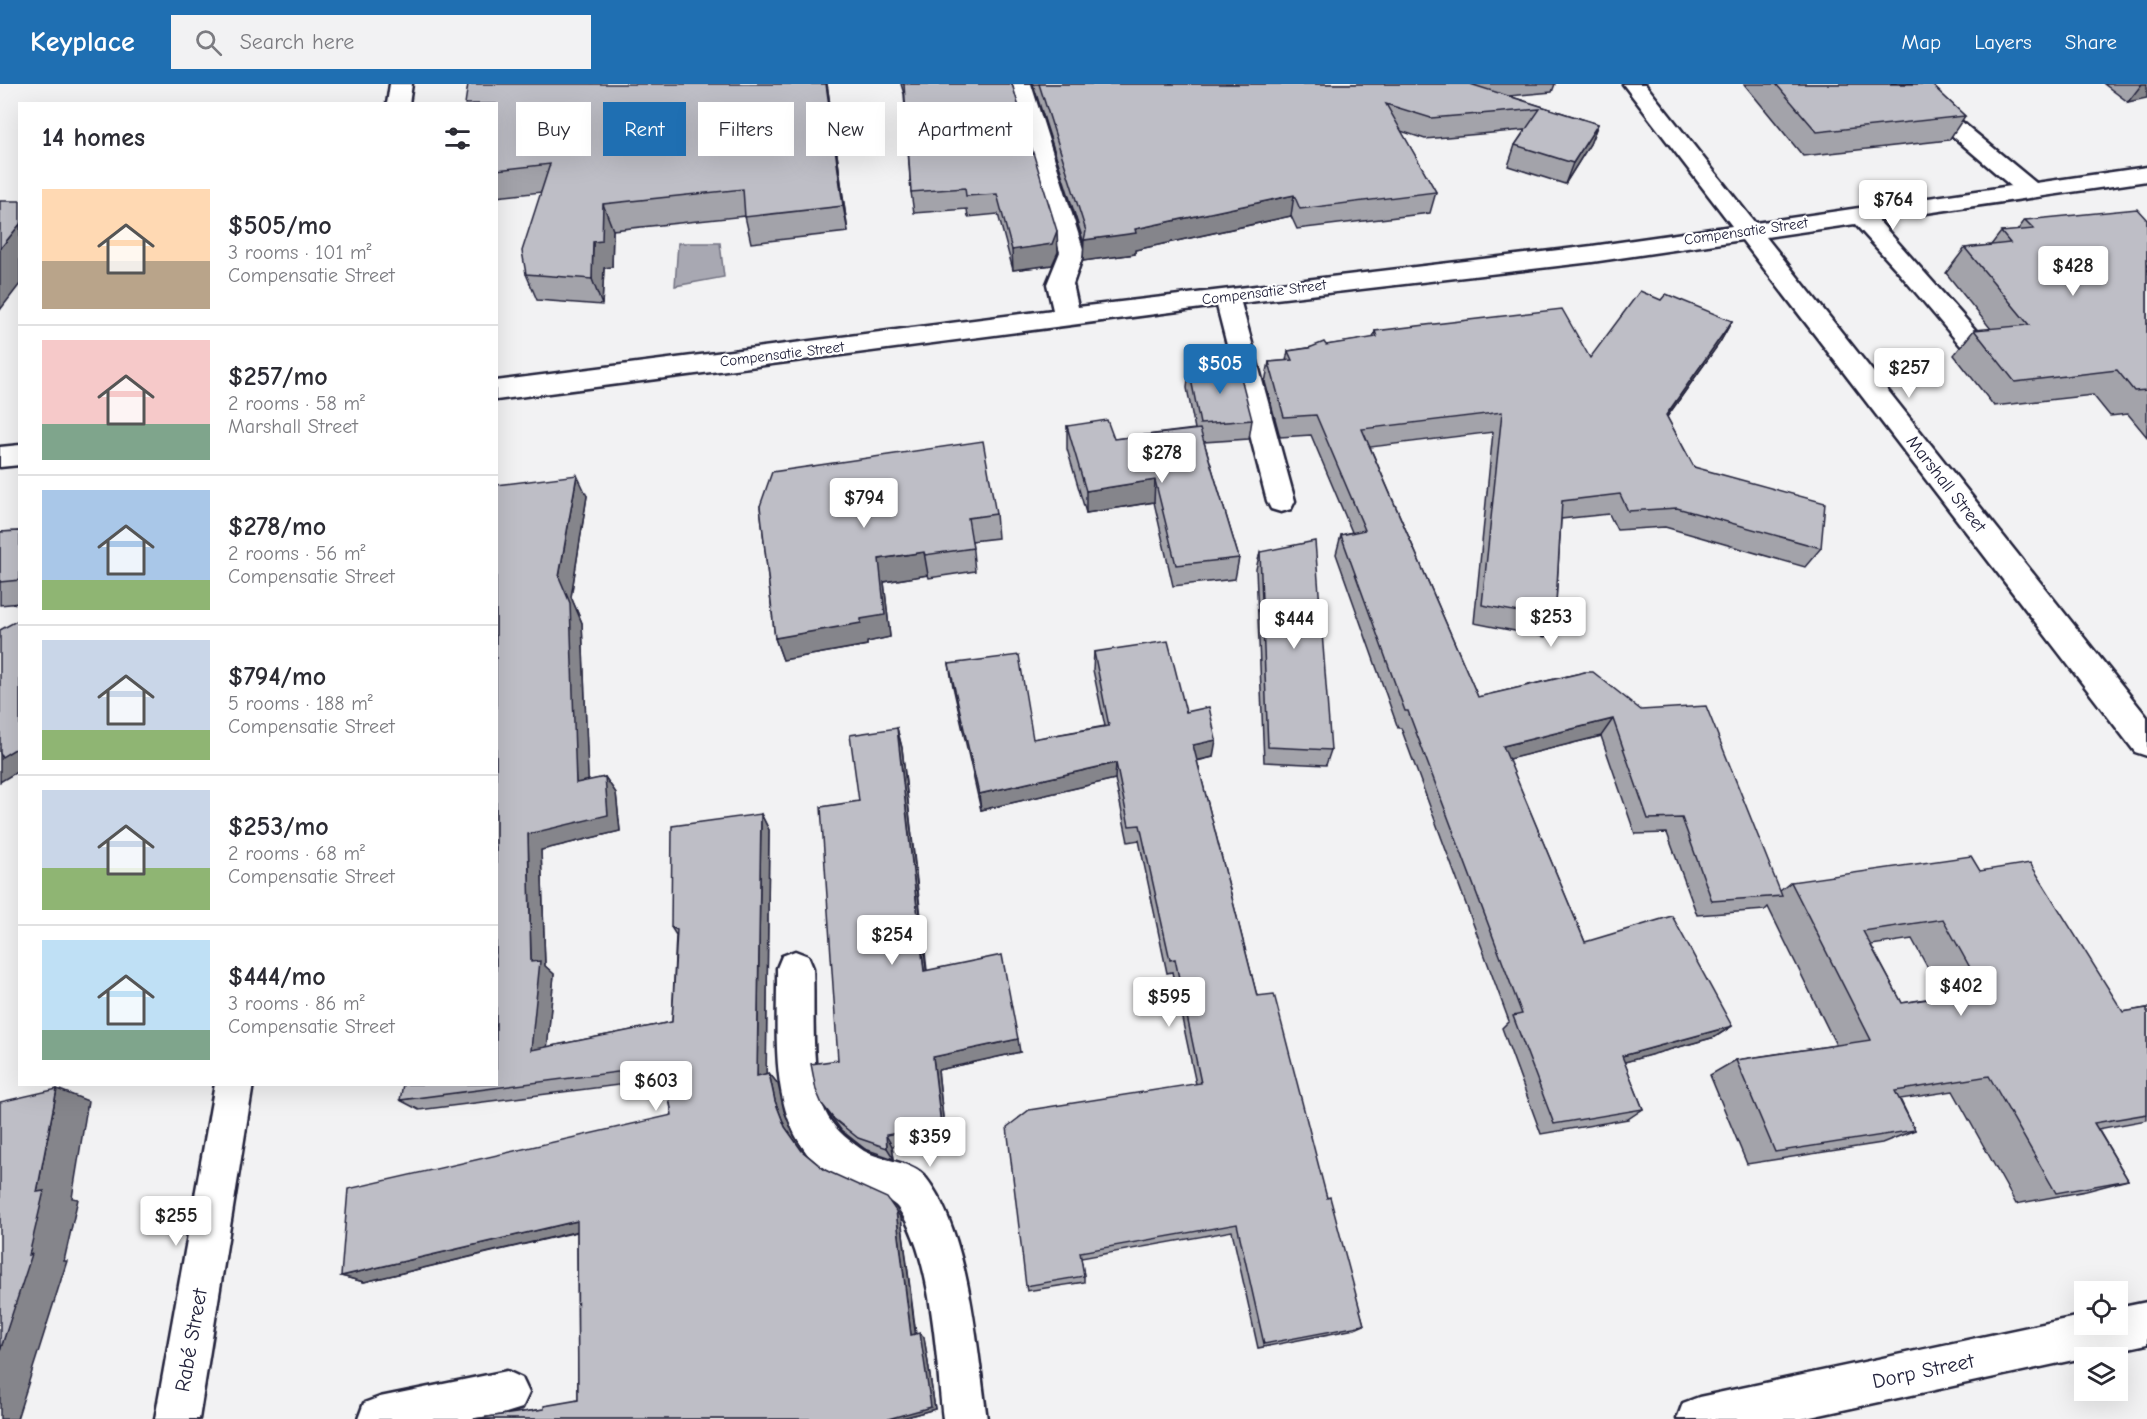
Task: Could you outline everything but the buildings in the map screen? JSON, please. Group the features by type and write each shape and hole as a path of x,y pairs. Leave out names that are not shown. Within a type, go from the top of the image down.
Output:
{"street":[{"path":"398,102 401,84"},
{"path":"1020,84 1072,252 1060,284 1067,317"},
{"name":"Marshall Street","path":"1634,84 2147,742"},
{"path":"1904,84 2030,190"},
{"name":"Compensatie Street","path":"498,392 1227,296 1592,254 2147,174"},
{"path":"1860,215 1904,262 1970,340"},
{"path":"1227,296 1281,501"},
{"path":"0,457 18,455"},
{"path":"795,968 800,1082 810,1122 823,1143 850,1166 909,1189 926,1216 943,1268 965,1419"},
{"name":"Rabé Street","path":"177,1419 234,1086"},
{"name":"Dorp Street","path":"1699,1419 2147,1323"},
{"path":"380,1419 507,1393"}],"shaded area":[{"path":"678,243 720,243 724,277 675,286"}]}
